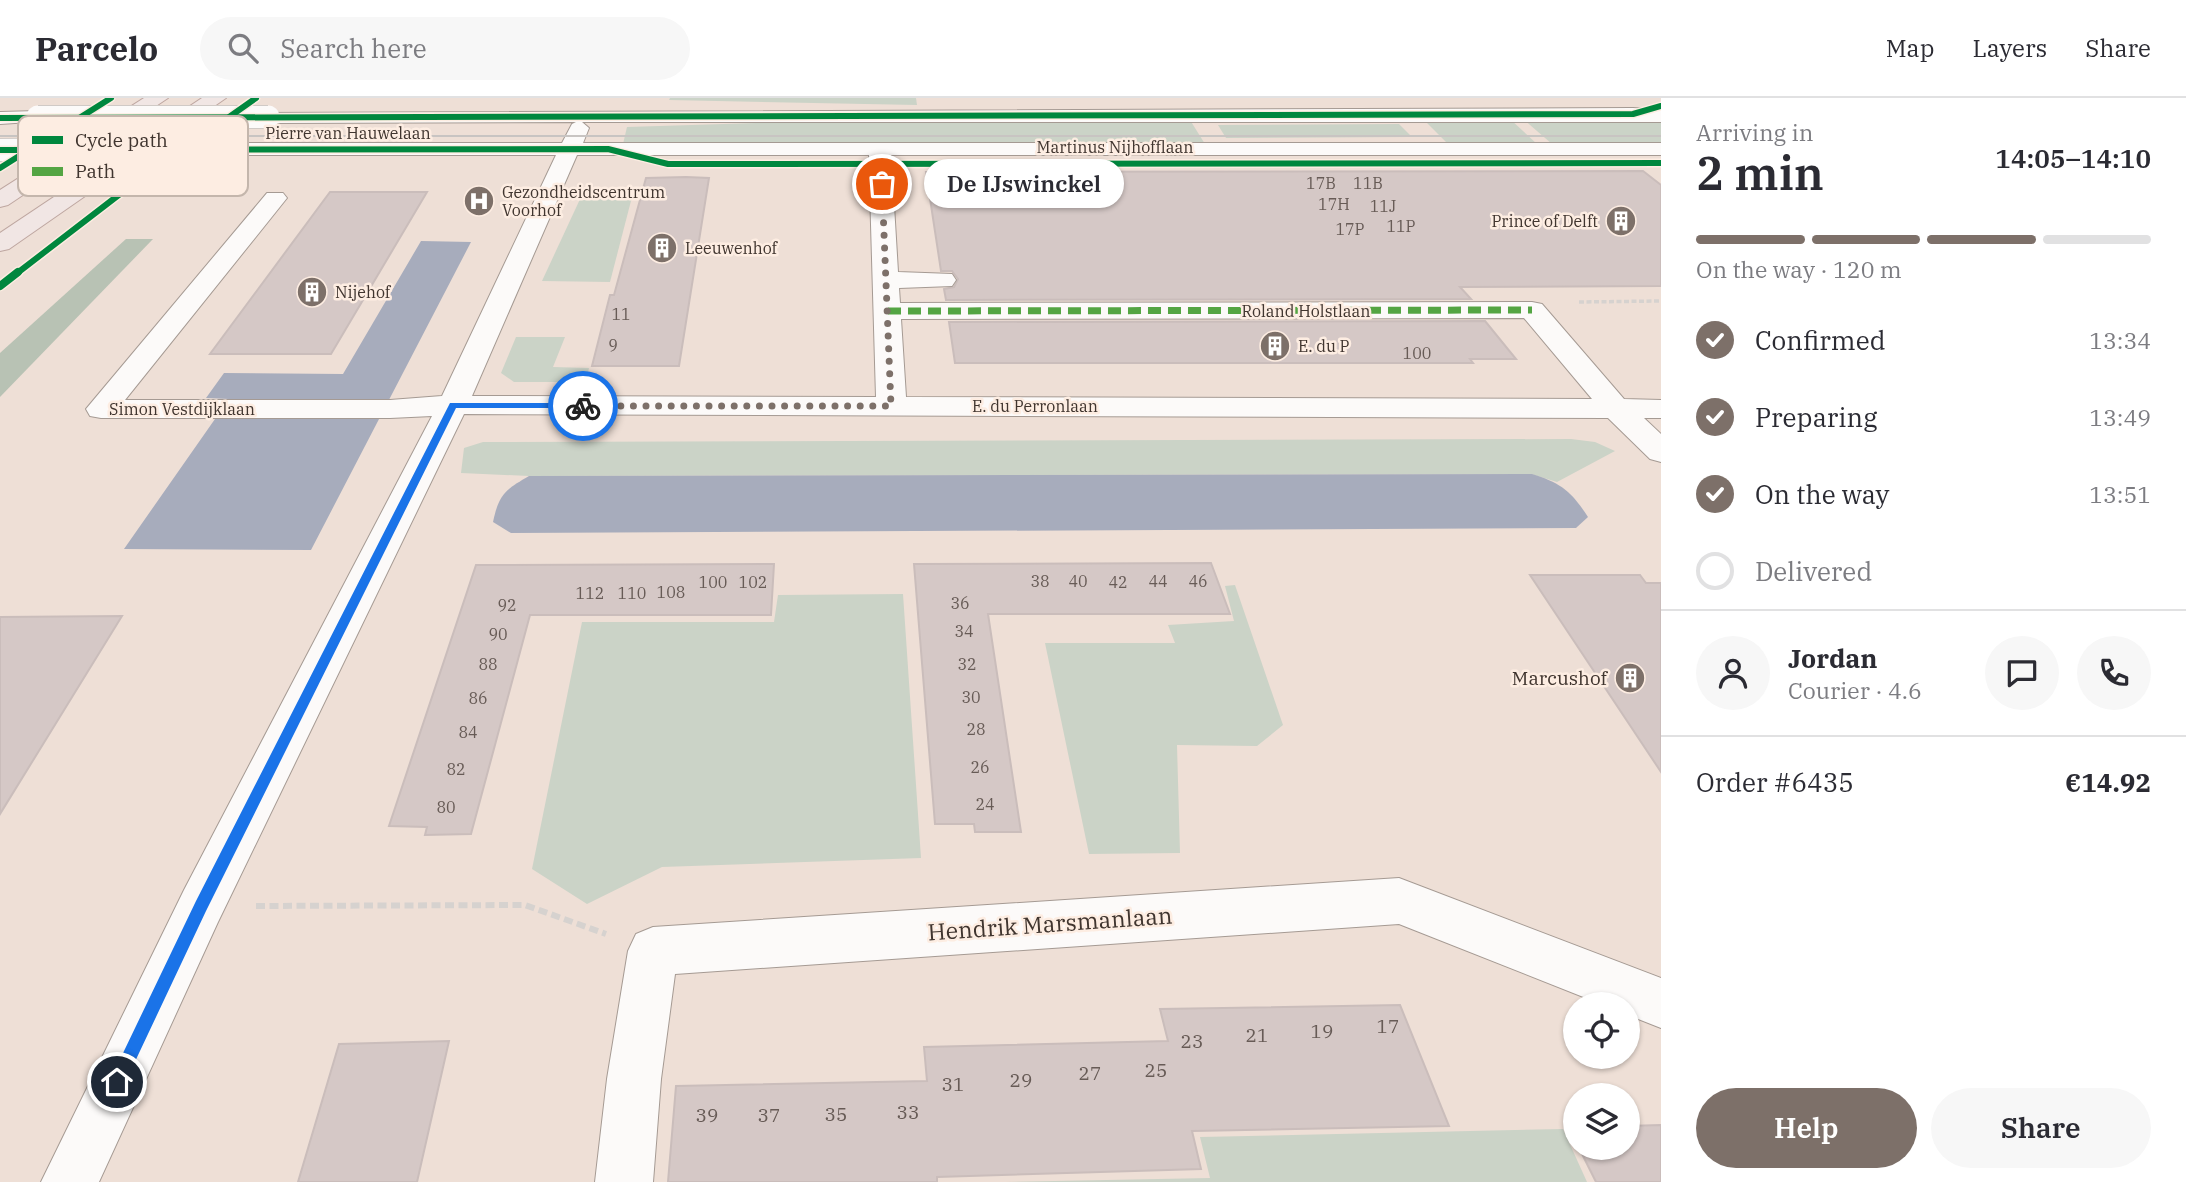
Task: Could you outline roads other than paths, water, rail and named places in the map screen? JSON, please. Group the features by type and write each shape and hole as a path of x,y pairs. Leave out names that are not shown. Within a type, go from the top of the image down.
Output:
{"main road":[{"path":"130,116 158,98"},
{"path":"188,116 216,98"},
{"path":"0,200 18,188"},
{"path":"0,244 68,196"}],"street":[{"path":"520,117 564,98"},
{"path":"635,98 694,118"},
{"name":"Martinus Nijhofflaan","path":"580,125 694,118 1633,114 1659,111"},
{"name":"Pierre van Hauwelaan","path":"248,117 520,117 580,125"},
{"name":"Pierre van Hauwelaan","path":"0,118 18,118"},
{"path":"70,1182 201,906 453,405 580,125"},
{"name":"Pierre van Hauwelaan","path":"248,149 464,148 580,125"},
{"name":"Martinus Nijhofflaan","path":"580,125 880,149 1661,149"},
{"path":"880,149 891,406"},
{"path":"940,149 944,172"},
{"name":"Pierre van Hauwelaan","path":"0,150 18,150"},
{"name":"Simon Vestdijklaan","path":"275,198 101,409 390,410 453,405"},
{"path":"887,281 943,280"},
{"name":"Roland Holstlaan","path":"888,311 1532,310 1616,409"},
{"name":"E. du Perronlaan","path":"453,405 1661,410"},
{"path":"1616,409 1661,452"},
{"name":"Hendrik Marsmanlaan","path":"624,1182 653,951 1399,901 1661,1003"}],"water":[{"path":"421,241 471,242 311,550 124,549 229,399 206,398 224,373 343,374"},
{"path":"1532,474 1564,489 1588,517 1576,528 511,533 493,522 504,494 529,476"}],"tram line":[{"path":"0,136 18,136"},
{"path":"248,136 1661,136"}],"place":[{"name":"De IJswinckel","path":"882,184"},
{"name":"Gezondheidscentrum Voorhof","path":"479,201"},
{"name":"Prince of Delft","path":"1621,221"},
{"name":"Leeuwenhof","path":"662,248"},
{"name":"Nijehof","path":"312,292"},
{"name":"E. du P","path":"1275,346"},
{"name":"Marcushof","path":"1630,678"}]}
